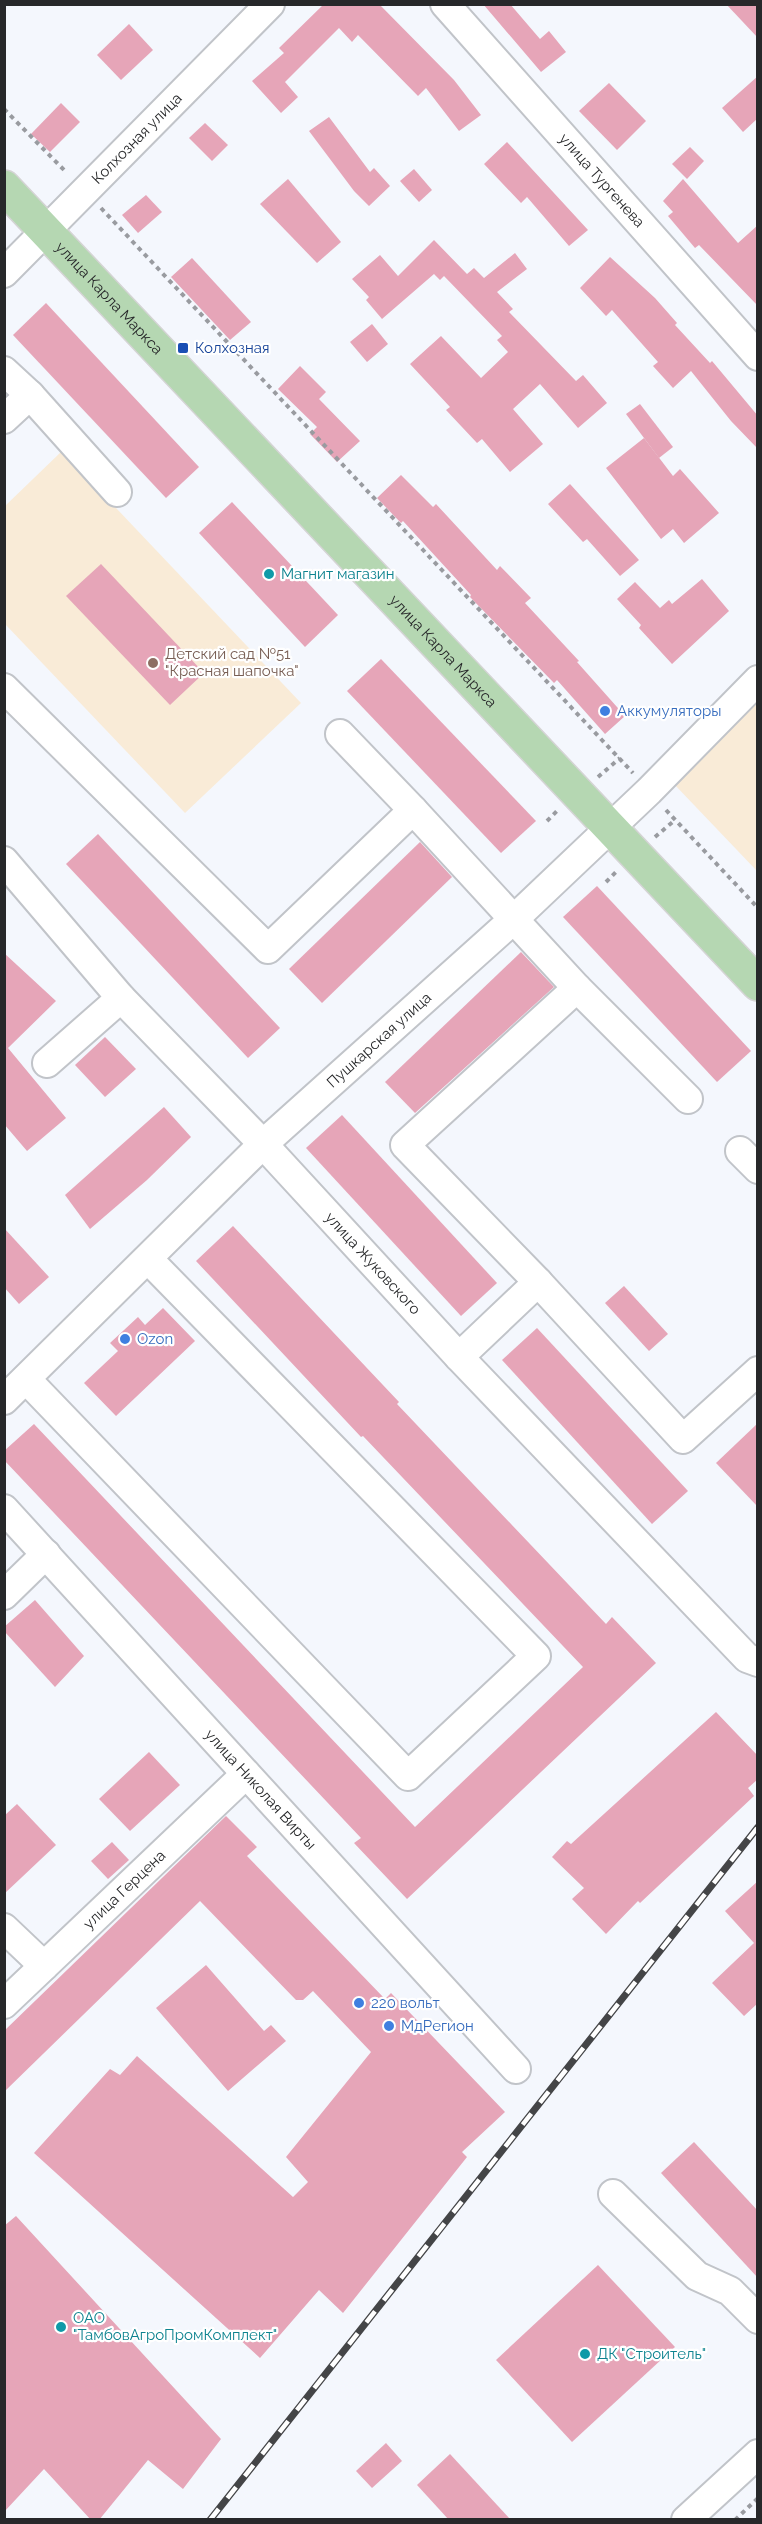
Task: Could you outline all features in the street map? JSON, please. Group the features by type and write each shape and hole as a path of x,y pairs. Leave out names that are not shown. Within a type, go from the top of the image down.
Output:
{"main road":[{"name":"улица Карла Маркса","path":"4,187 758,984"}],"street":[{"name":"Колхозная улица","path":"4,273 86,193 270,4"},
{"name":"улица Тургенева","path":"445,4 758,356"},
{"path":"4,371 30,396 117,492"},
{"path":"4,419 30,396"},
{"name":"Пушкарская улица","path":"4,1400 263,1144 514,919 650,791 758,680"},
{"path":"4,688 267,949 412,810"},
{"path":"340,734 577,988 688,1099"},
{"name":"улица Жуковского","path":"4,861 121,998 263,1144 459,1357 752,1660"},
{"path":"577,988 405,1145 538,1282 683,1439 758,1371"},
{"path":"47,1063 121,998"},
{"path":"26,1379 408,1776 536,1656 148,1259"},
{"path":"459,1357 538,1282"},
{"name":"улица Николая Вирты","path":"4,1509 516,2069"},
{"path":"4,1595 46,1554"},
{"name":"улица Герцена","path":"4,2004 246,1774"},
{"path":"4,1928 44,1966"},
{"path":"613,2194 697,2276 730,2291 758,2319"},
{"path":"686,2520 758,2454"}],"path":[{"path":"4,108 758,908"},
{"path":"735,2520 758,2498"}],"shaded area":[{"name":"Детский сад №51 \"Красная шапочка\"","path":"62,451 301,703 185,813 5,624 5,506"},
{"path":"757,703 757,871 674,784"}],"building":[{"path":"324,4 379,4 454,80 481,115 459,131 426,88 418,96 358,35 352,42 339,28 285,82 298,97 281,113 252,81 284,53 279,48"},
{"path":"483,4 510,4 540,39 549,31 566,52 541,72"},
{"path":"726,4 758,4 758,38"},
{"path":"129,24 153,50 121,80 97,55"},
{"path":"758,76 758,118 743,132 722,108"},
{"path":"609,83 646,121 617,150 579,111"},
{"path":"61,103 80,122 50,152 31,134"},
{"path":"329,117 370,172 374,168 390,186 369,206 354,191 309,131"},
{"path":"205,123 228,145 212,161 189,138"},
{"path":"507,142 588,230 569,246 527,197 521,203 484,164"},
{"path":"690,147 704,161 687,179 672,164"},
{"path":"414,169 432,190 419,202 400,181"},
{"path":"288,179 341,242 317,263 260,204"},
{"path":"683,179 738,243 758,225 758,306 699,245 695,248 668,216 673,212 663,201"},
{"path":"146,195 162,212 138,233 122,215"},
{"path":"434,240 467,274 474,268 484,278 515,253 527,269 497,292 513,309 509,312 576,381 583,375 607,403 578,428 540,384 513,409 543,444 510,472 482,439 477,443 446,410 450,407 410,364 441,336 481,378 508,352 497,340 502,336 444,276 440,280 434,274 382,319 366,300 369,297 352,279 380,255 398,276"},
{"path":"610,257 655,298 677,323 675,325 710,363 712,361 758,416 758,449 731,421 691,371 673,388 653,366 658,362 612,310 606,316 580,288"},
{"path":"192,258 251,322 230,340 171,277"},
{"path":"46,303 199,467 166,498 13,335"},
{"path":"372,324 388,344 367,362 350,342"},
{"path":"300,366 326,392 319,399 360,441 337,462 310,434 317,427 278,389"},
{"path":"640,404 673,447 659,458 626,414"},
{"path":"644,438 673,476 680,469 719,513 684,543 673,529 661,539 606,468"},
{"path":"401,475 433,507 436,504 497,570 500,566 531,598 525,603 579,661 577,662 625,716 605,734 557,680 554,683 470,597 471,595 403,521 401,523 377,498"},
{"path":"570,484 639,560 620,576 587,539 583,542 548,504"},
{"name":"Магнит магазин","path":"232,502 338,615 305,647 199,533"},
{"path":"101,564 204,673 170,705 66,596"},
{"path":"702,579 729,611 672,664 639,628 641,625 617,599 635,582 660,608 669,600 672,604"},
{"path":"381,659 536,821 501,853 347,691"},
{"path":"98,834 280,1028 248,1058 66,864"},
{"path":"420,842 452,877 322,1003 289,969"},
{"path":"597,886 751,1051 717,1082 563,917"},
{"path":"521,952 554,987 415,1113 385,1082"},
{"path":"4,953 56,1001 8,1048 66,1118 27,1151 4,1124"},
{"path":"105,1037 136,1069 105,1097 75,1065"},
{"path":"164,1107 191,1137 147,1180 90,1229 65,1195"},
{"path":"342,1115 497,1283 461,1316 306,1148"},
{"path":"233,1226 399,1402 397,1404 606,1624 612,1617 656,1663 407,1899 354,1843 361,1838 4,1460 4,1451 34,1424 415,1827 583,1667 363,1436 361,1437 196,1261"},
{"path":"4,1228 49,1277 19,1304 4,1287"},
{"path":"624,1286 668,1334 649,1351 605,1303"},
{"path":"163,1308 195,1341 116,1416 84,1383 118,1351 110,1343 138,1317 145,1325"},
{"path":"537,1328 688,1491 652,1524 502,1360"},
{"path":"758,1423 758,1507 716,1463"},
{"path":"35,1600 84,1656 55,1687 4,1631 4,1627"},
{"path":"716,1712 758,1756 758,1779 748,1788 754,1796 640,1903 638,1901 606,1934 572,1899 584,1888 552,1857 567,1841 571,1844"},
{"path":"149,1752 180,1785 130,1831 99,1799"},
{"path":"17,1804 56,1845 4,1894 4,1816"},
{"path":"226,1816 257,1847 247,1856 385,1999 391,1993 505,2112 462,2152 467,2157 343,2313 319,2290 260,2358 34,2153 110,2069 120,2075 137,2056 293,2197 308,2182 286,2157 371,2052 313,1991 303,2000 296,2000 200,1901 4,2092 4,2031"},
{"path":"112,1842 129,1860 108,1879 91,1861"},
{"path":"758,1881 758,2003 744,2016 712,1983 754,1943 725,1911"},
{"path":"206,1965 264,2031 271,2025 286,2041 228,2091 156,2008"},
{"path":"694,2142 758,2211 758,2278 661,2173"},
{"name":"ОАО \"ТамбовАгроПромКомплект\"","path":"16,2216 221,2439 183,2489 148,2460 99,2520 91,2520 44,2469 4,2512 4,2226"},
{"name":"ДК \"Строитель\"","path":"598,2265 675,2347 572,2442 496,2360"},
{"path":"386,2443 402,2461 372,2488 356,2471"},
{"path":"450,2454 511,2520 449,2520 417,2485"}],"railway":[{"path":"210,2520 758,1827"}],"place":[{"name":"Колхозная","path":"183,348"},
{"name":"Магнит магазин","path":"269,574"},
{"name":"Детский сад №51 \"Красная шапочка\"","path":"153,663"},
{"name":"Аккумуляторы","path":"605,711"},
{"name":"Ozon","path":"125,1339"},
{"name":"220 вольт","path":"359,2003"},
{"name":"МдРегион","path":"389,2026"},
{"name":"ОАО \"ТамбовАгроПромКомплект\"","path":"61,2327"},
{"name":"ДК \"Строитель\"","path":"585,2354"}]}
